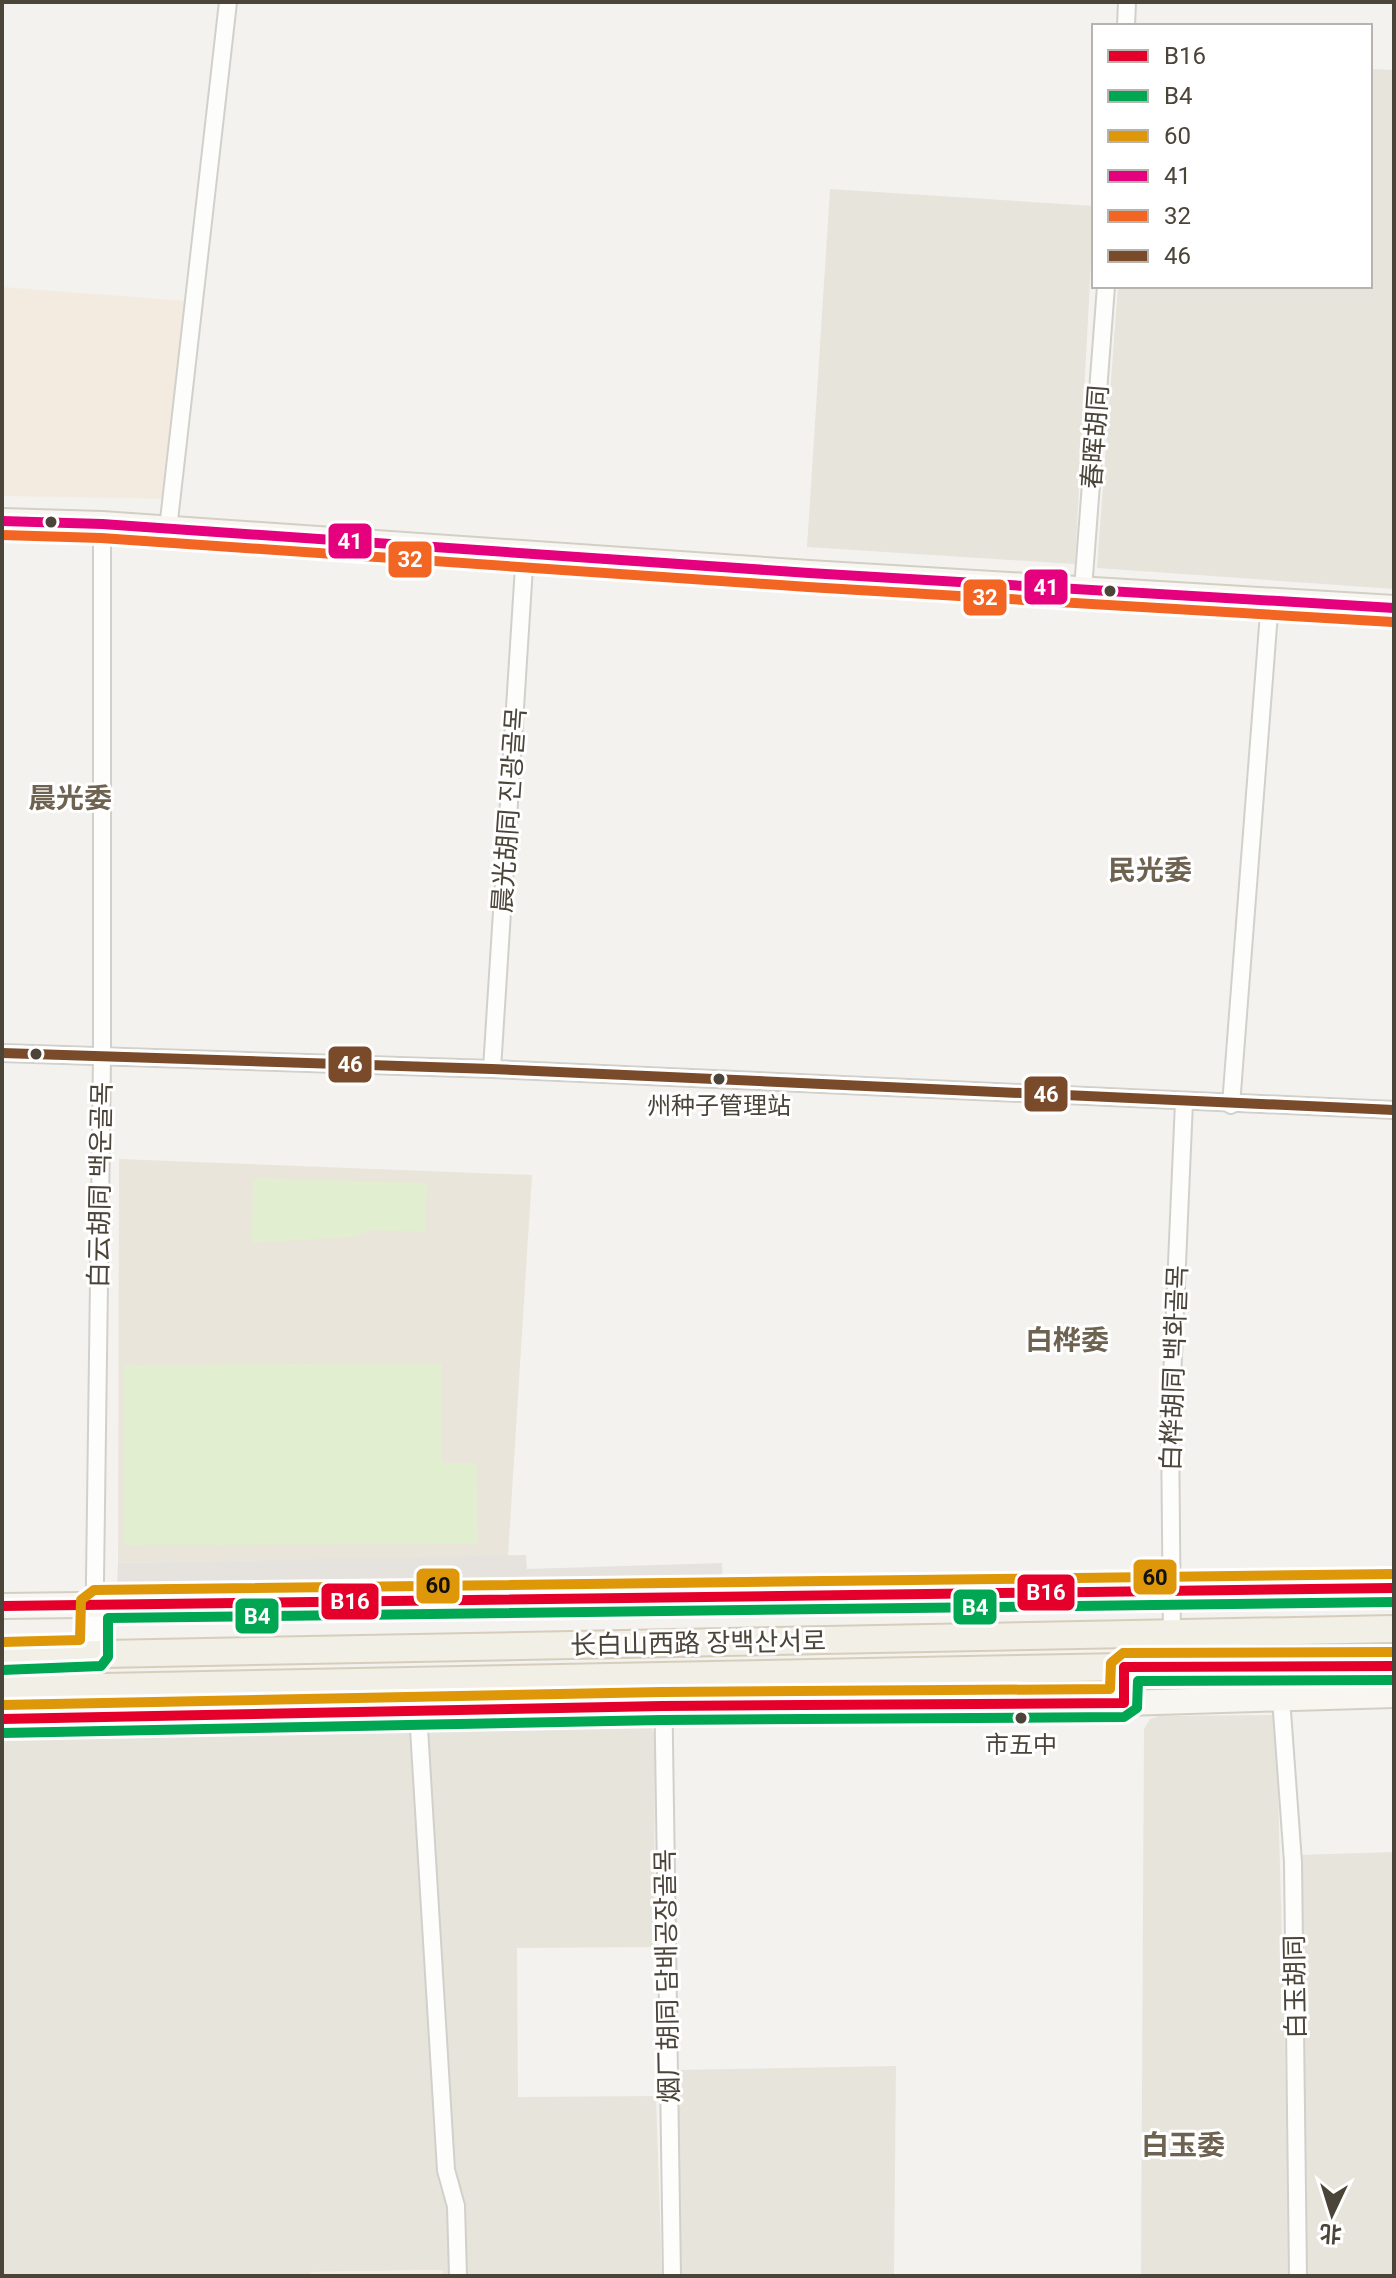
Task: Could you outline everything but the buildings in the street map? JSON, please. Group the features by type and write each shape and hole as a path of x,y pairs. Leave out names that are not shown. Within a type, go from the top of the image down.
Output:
{"main road":[{"name":"长白山西路 장백산서로","path":"2,1656 1394,1629"},
{"name":"长白山西路 장백산서로","path":"2,1689 1124,1667 1394,1666"},
{"path":"1124,1667 1124,1703"}],"street":[{"path":"168,529 228,2"},
{"path":"1126,24 1127,2"},
{"name":"春晖胡同","path":"1083,589 1106,288"},
{"path":"2,521 102,524 1394,608"},
{"name":"白云胡同 백운골목","path":"94,1654 102,1058 102,524"},
{"name":"晨光胡同 진광골목","path":"492,1069 525,551"},
{"path":"1231,1105 1270,600"},
{"path":"2,1053 492,1069 1231,1105 1394,1110"},
{"name":"白桦胡同 백화골목","path":"1172,1634 1170,1425 1184,1102"},
{"path":"2,1606 1394,1588"},
{"name":"烟厂胡同 담배공장골목","path":"663,1676 672,2276"},
{"path":"2,1719 662,1706 1124,1703 1394,1695"},
{"name":"白玉胡同","path":"1281,1698 1293,1862 1298,2276"},
{"path":"418,1712 446,2170 456,2206 458,2276"}],"shaded area":[{"path":"1372,69 1394,70 1394,589 1097,568 1118,288 1372,288"},
{"path":"830,189 1092,206 1075,564 807,547"},
{"path":"2,287 189,301 169,499 2,496"},
{"path":"119,1159 532,1175 508,1556 118,1563"},
{"path":"526,1555 527,1569 722,1563 723,1586 117,1590 118,1563"},
{"path":"1276,1715 1291,2276 1141,2276 1144,1729 1150,1719 1158,1716"},
{"path":"640,1722 651,1726 655,1735 654,1947 517,1948 518,2097 656,2096 662,2276 443,2276 442,2270 311,2272 311,2276 2,2276 2,1734"},
{"path":"1394,1852 1394,2276 1305,2276 1298,1855"},
{"path":"896,2066 894,2276 681,2276 676,2070"},
{"path":"443,2270 443,2276 311,2276 311,2272"}],"green space":[{"path":"253,1178 427,1183 425,1232 373,1230 352,1237 252,1243"},
{"path":"442,1363 442,1463 477,1463 478,1544 124,1545 123,1365"}],"transit line":[{"name":"41","path":"2,521 102,524 809,573 1394,608"},
{"name":"32","path":"2,535 101,538 808,587 1393,622"},
{"name":"46","path":"2,1053 492,1069 1394,1110"},
{"name":"60","path":"2,1642 80,1640 81,1600 94,1590 1394,1574"},
{"name":"B16","path":"2,1606 1394,1588"},
{"name":"B4","path":"2,1670 101,1666 108,1657 108,1618 1394,1602"},
{"name":"60","path":"2,1705 662,1692 1110,1689 1111,1663 1123,1653 1394,1652"},
{"name":"B16","path":"2,1719 662,1706 1124,1703 1124,1667 1394,1666"},
{"name":"B4","path":"2,1733 662,1720 1124,1717 1137,1708 1138,1681 1394,1680"}],"place":[{"name":"州种子管理站","path":"719,1079"},
{"name":"市五中","path":"1021,1718"}],"district":[{"name":"晨光委","path":"70,798"},
{"name":"民光委","path":"1150,870"},
{"name":"白桦委","path":"1067,1340"},
{"name":"白玉委","path":"1183,2145"}]}
